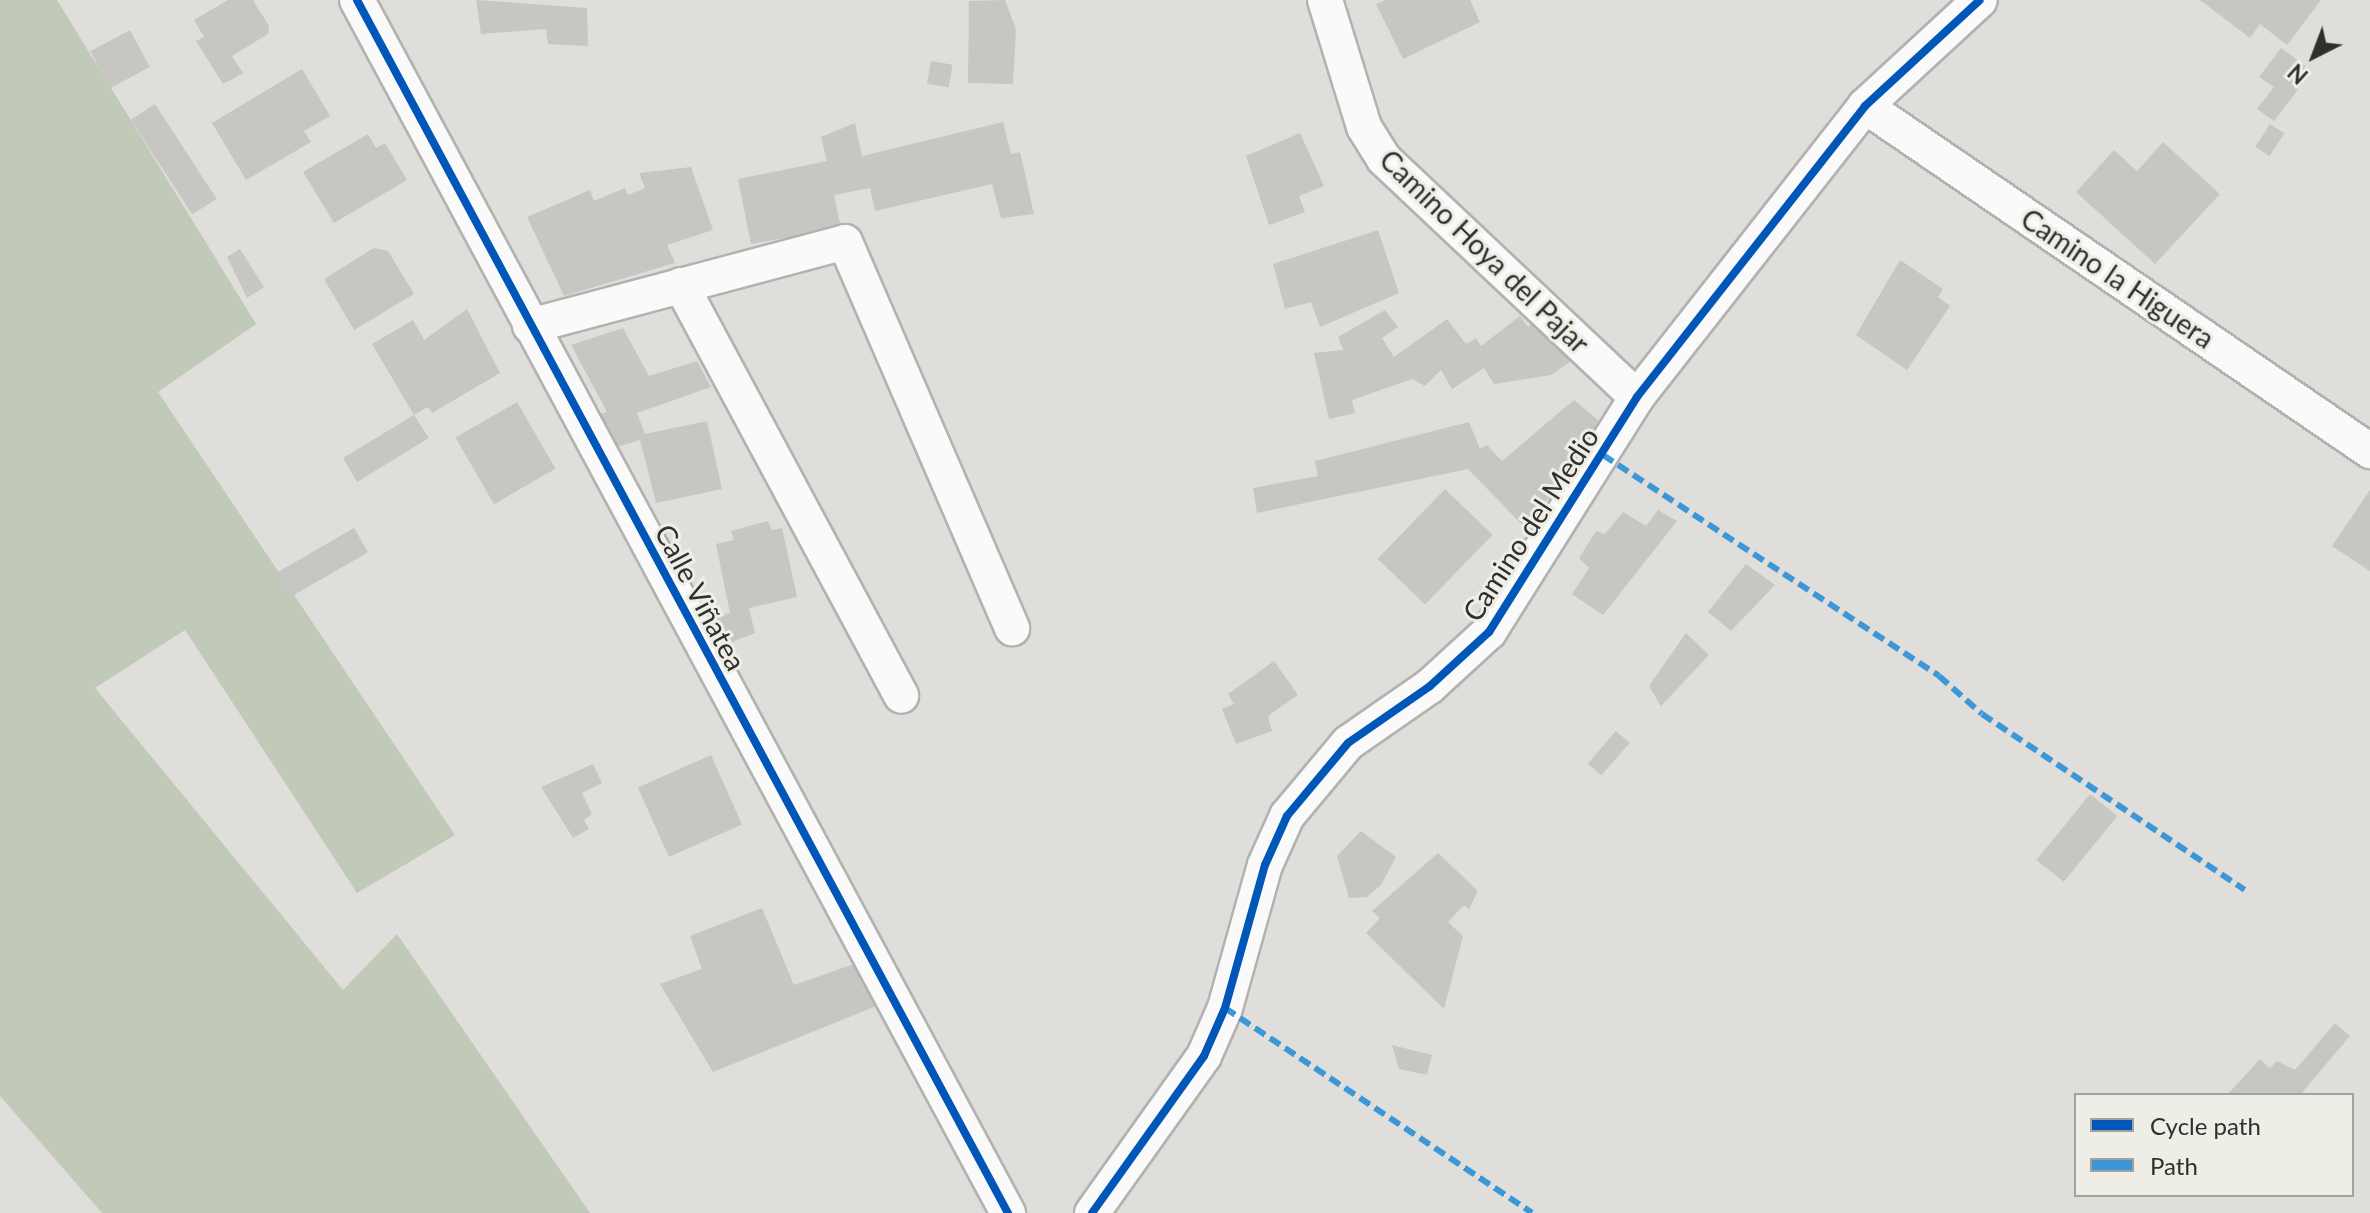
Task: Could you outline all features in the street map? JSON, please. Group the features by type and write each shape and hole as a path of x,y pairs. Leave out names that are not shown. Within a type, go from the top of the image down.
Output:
{"street":[{"name":"Calle Viñatea","path":"357,0 1008,1213"},
{"name":"Camino Hoya del Pajar","path":"1325,0 1364,127 1384,159 1637,397"},
{"name":"Camino del Medio","path":"1092,1213 1204,1056 1225,1008 1265,865 1287,816 1348,743 1430,686 1489,632 1637,397 1865,106 1980,0"},
{"name":"Camino la Higuera","path":"1865,106 2370,451"},
{"path":"530,326 845,242 1012,628"},
{"path":"681,285 901,696"}],"green space":[{"path":"0,0 57,0 256,324 158,392 455,835 357,893 185,630 95,688 343,990 397,934 590,1213 102,1213 0,1096"}],"building":[{"path":"228,0 253,0 269,26 268,34 232,56 243,73 223,84 196,41 204,37 194,20"},
{"path":"476,0 587,8 588,46 548,44 546,29 481,34"},
{"path":"1005,0 1016,29 1013,84 968,83 969,1"},
{"path":"1385,0 1470,0 1480,22 1403,59 1376,4"},
{"path":"2200,0 2321,0 2287,45 2260,24 2250,38"},
{"path":"130,30 150,67 110,88 90,51"},
{"path":"2281,48 2312,71 2274,121 2257,109 2274,87 2259,77"},
{"path":"931,61 953,65 949,87 927,84"},
{"path":"302,69 330,116 304,131 311,142 246,180 212,123"},
{"path":"155,104 217,199 192,215 131,120"},
{"path":"1003,122 1011,154 1020,152 1034,214 1001,218 992,184 875,211 870,188 834,195 841,228 751,244 738,179 827,161 821,137 855,123 862,156"},
{"path":"2270,124 2284,133 2270,156 2255,147"},
{"path":"1300,133 1324,186 1299,196 1305,212 1269,225 1246,156"},
{"path":"368,134 376,148 385,143 407,180 334,223 303,172"},
{"path":"2163,142 2220,194 2155,264 2076,192 2114,150 2137,171"},
{"path":"691,167 713,230 667,245 675,263 564,296 527,217 590,190 594,201 625,188 628,195 645,188 639,173"},
{"path":"1378,230 1399,293 1320,327 1311,302 1285,309 1273,264"},
{"path":"374,248 388,251 414,294 354,330 324,279"},
{"path":"240,249 264,287 247,298 227,257"},
{"path":"1900,260 1943,289 1938,297 1950,306 1907,370 1856,335"},
{"path":"467,309 500,373 432,413 428,407 414,415 372,344 413,320 424,340"},
{"path":"1385,310 1398,327 1382,338 1394,357 1447,319 1466,344 1476,338 1481,346 1520,316 1528,327 1539,317 1570,362 1551,375 1494,384 1484,368 1452,389 1441,370 1425,386 1412,379 1352,400 1355,413 1329,419 1314,353 1343,350 1338,337"},
{"path":"623,328 649,376 697,361 711,387 637,413 645,434 707,421 722,489 656,503 640,440 614,448 598,415 607,412 571,345"},
{"path":"1574,400 1598,420 1571,479 1538,508 1545,517 1530,533 1468,469 1257,513 1253,488 1318,476 1315,461 1469,422 1480,449 1487,445 1502,461"},
{"path":"517,402 556,469 494,504 456,438"},
{"path":"414,415 429,438 357,482 343,458"},
{"path":"1445,489 1492,535 1425,605 1378,559"},
{"path":"2370,490 2370,571 2332,546"},
{"path":"1658,510 1677,521 1603,615 1572,594 1589,568 1579,558 1596,531 1605,534 1623,512 1646,526"},
{"path":"768,521 772,530 782,528 797,597 749,608 755,633 722,646 707,618 730,613 716,544 734,540 731,531"},
{"path":"354,528 368,552 291,597 277,572"},
{"path":"1746,564 1775,585 1731,631 1708,612"},
{"path":"1686,633 1709,655 1661,706 1649,686"},
{"path":"1274,661 1298,695 1268,716 1272,731 1236,744 1222,709 1234,704 1228,694"},
{"path":"1616,731 1630,743 1601,775 1588,763"},
{"path":"711,755 742,824 669,857 638,788"},
{"path":"593,764 602,783 582,793 592,814 584,820 589,829 573,838 541,787"},
{"path":"2090,794 2117,816 2064,882 2037,860"},
{"path":"1361,831 1396,857 1381,885 1367,897 1349,898 1337,856"},
{"path":"1438,853 1478,891 1469,909 1464,905 1448,922 1463,936 1444,1009 1366,933 1380,918 1372,911"},
{"path":"762,908 794,985 857,963 879,1005 713,1072 660,984 702,969 690,936"},
{"path":"2335,1023 2350,1036 2302,1093 2229,1093 2260,1059 2270,1068 2277,1061 2295,1070"},
{"path":"1392,1045 1432,1055 1427,1075 1399,1069"}],"marked path":[{"path":"1603,455 1939,676 1982,714 2245,890"},
{"path":"1225,1008 1532,1213"}],"cycle path":[{"path":"357,0 1008,1213"},
{"path":"1092,1213 1204,1056 1225,1008 1265,865 1287,816 1348,743 1430,686 1489,632 1637,397 1865,106 1980,0"}]}
